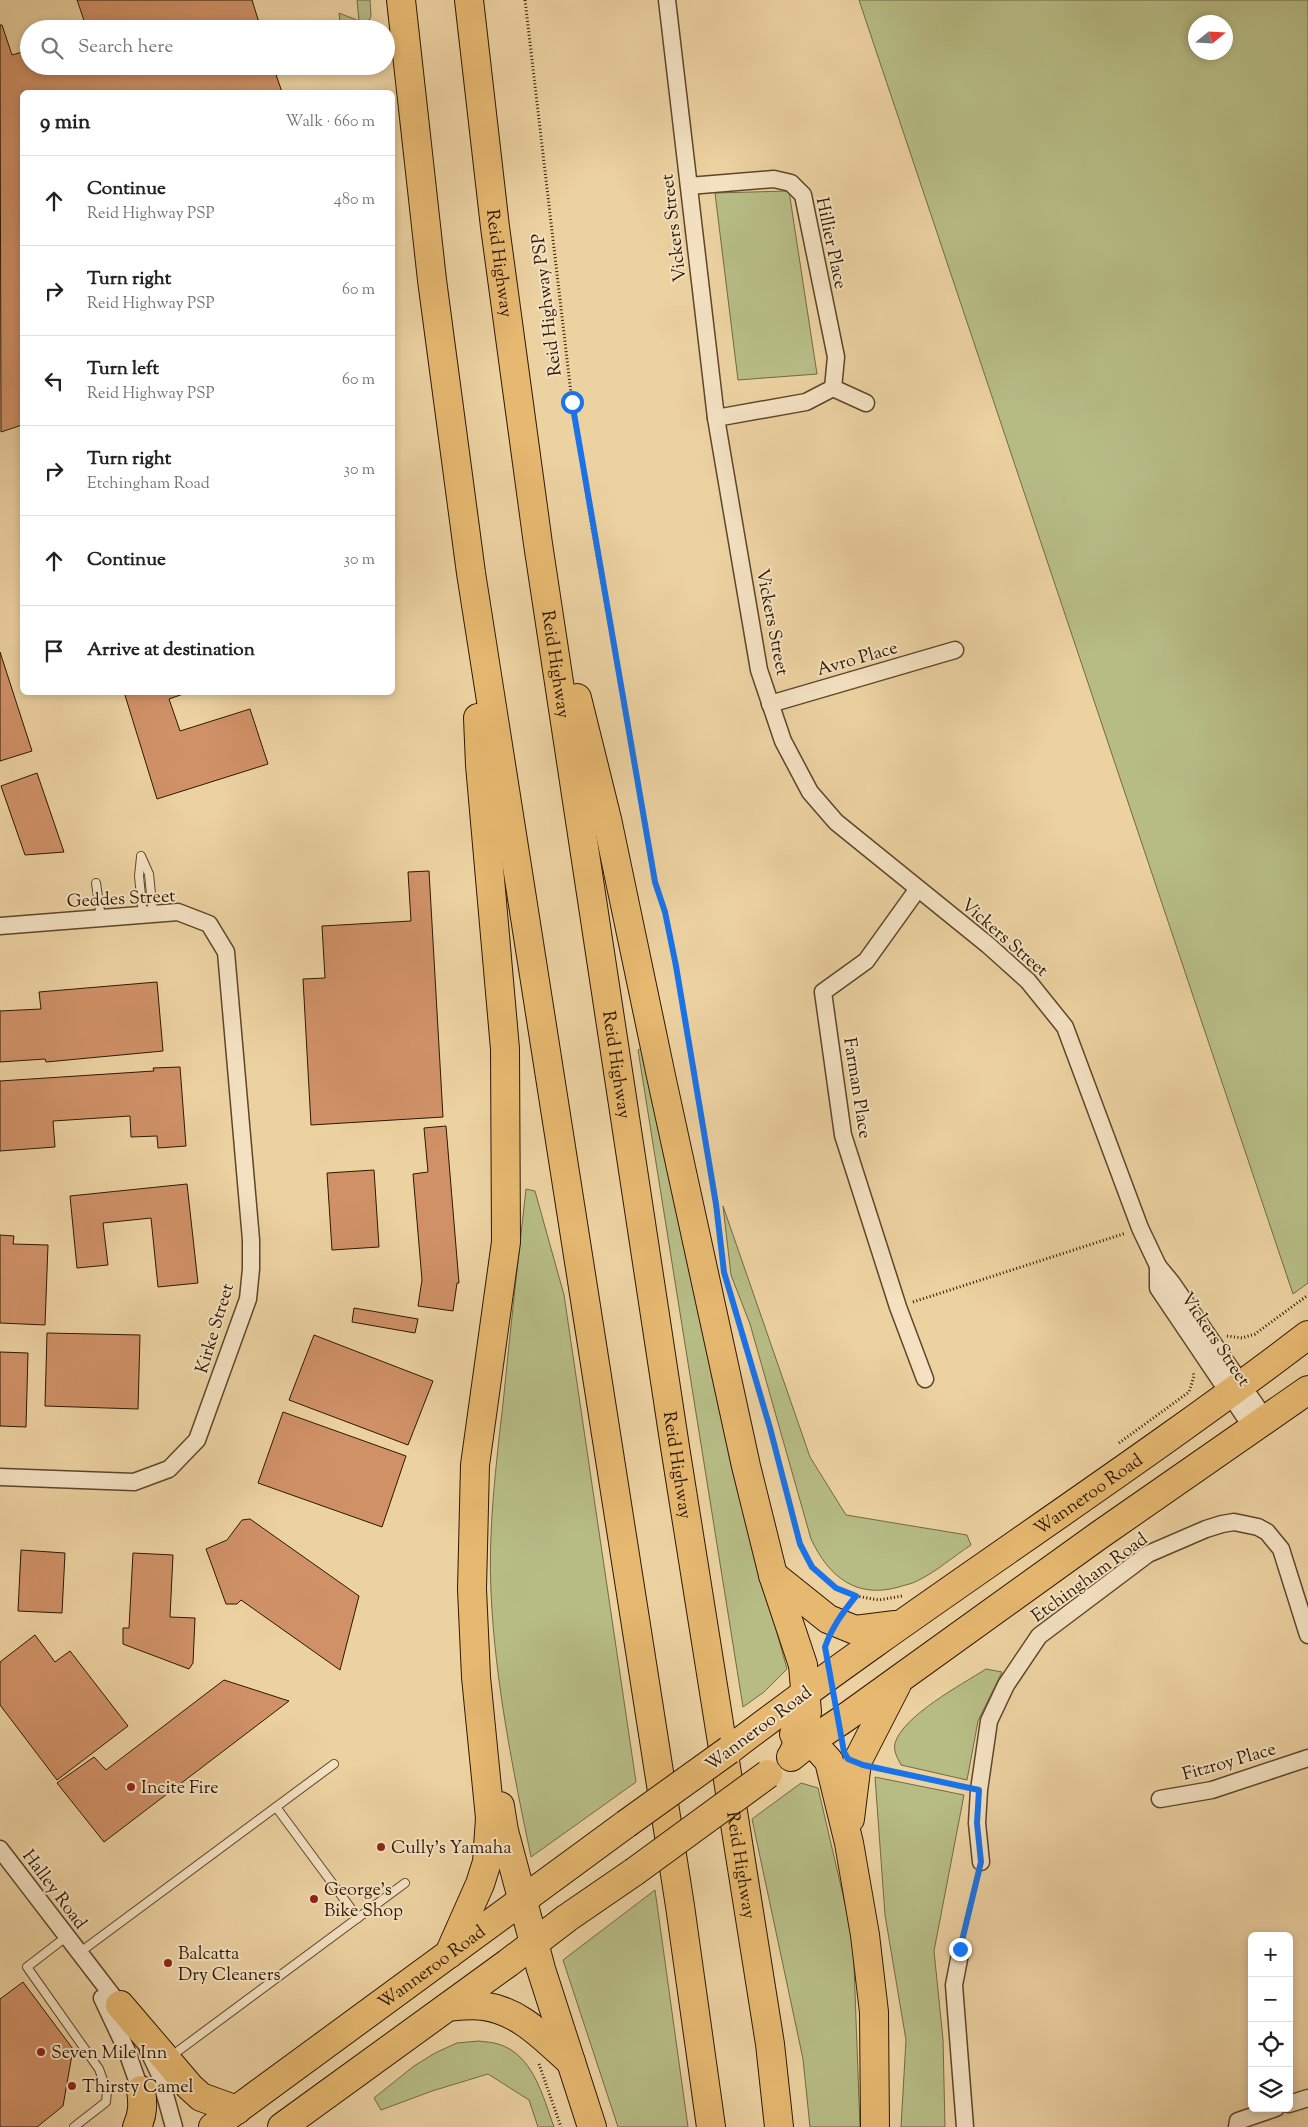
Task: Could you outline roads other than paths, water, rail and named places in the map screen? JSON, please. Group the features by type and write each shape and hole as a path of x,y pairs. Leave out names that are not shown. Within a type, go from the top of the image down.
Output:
{"highway":[{"path":"402,0 432,280 471,573 678,1896 711,2127"},
{"name":"Reid Highway","path":"469,0 495,227 538,544 675,1447 765,2015 779,2127"},
{"path":"538,544 608,819 742,1448 773,1574 803,1665 807,1712 801,1744"},
{"path":"449,1954 480,1884 487,1862 490,1818 476,1677 472,1589 476,1465 506,1242 505,1049 480,765 471,573"},
{"name":"Wanneroo Road","path":"213,2127 626,1824 729,1750 757,1733 806,1691 1236,1390 1308,1335"},
{"path":"282,2127 567,1918 634,1872 768,1774 801,1744 900,1678 1098,1536 1308,1390"},
{"path":"773,1574 828,1619 836,1623 855,1630 876,1629 901,1623"},
{"path":"476,1677 504,1831 534,1944 592,2127"},
{"path":"849,1843 851,1803 857,1762 900,1678"},
{"path":"757,1733 788,1732 801,1744 829,1761 849,1843 865,1935 874,2012 875,2127"},
{"path":"120,2005 190,2087 201,2096 238,2110"},
{"path":"448,2007 482,2006 506,2011 528,2024 572,2063"},
{"path":"137,2127 142,2110 141,2090"}],"street":[{"name":"Vickers Street","path":"666,0 716,418 759,670 783,741 810,792 836,822 1028,981 1065,1027 1140,1228 1158,1266 1158,1288 1260,1424"},
{"name":"Hillier Place","path":"689,186 774,179 791,183 803,195 836,357 833,388"},
{"path":"716,418 806,402 833,388 866,404"},
{"name":"Avro Place","path":"770,704 955,650"},
{"name":"Farman Place","path":"917,890 866,961 823,992 843,1135 898,1307 925,1379"},
{"name":"Geddes Street","path":"0,926 178,912 209,924 226,952"},
{"name":"Kirke Street","path":"0,1476 134,1482 169,1469 197,1440 248,1299 251,1269 251,1240 226,952"},
{"name":"Etchingham Road","path":"981,1862 977,1823 979,1790 989,1721 1006,1685 1039,1636 1148,1554 1222,1524 1247,1524 1267,1532 1281,1549 1308,1635"},
{"name":"Fitzroy Place","path":"1160,1799 1212,1790 1308,1758"},
{"name":"Halley Road","path":"0,1849 120,2005 143,2040 158,2073 174,2127"},
{"path":"960,1949 954,1985 965,2127"},
{"name":"Halley Road","path":"79,1954 110,2013 126,2049 141,2090 151,2127"},
{"path":"1293,2103 1308,2098"},
{"path":"1237,2127 1238,2121 1264,2112"}],"lane":[{"path":"141,856 149,874 148,914 139,876 141,856"},
{"path":"96,883 101,918"},
{"path":"79,1954 334,1764"},
{"path":"276,1806 358,1918"},
{"path":"166,2060 405,1883"},
{"path":"66,1937 27,1967 99,2069 107,2091 106,2102 74,2127"}],"place":[{"name":"Incite Fire","path":"131,1787"},
{"name":"Cully's Yamaha","path":"381,1847"},
{"name":"George's Bike Shop","path":"314,1899"},
{"name":"Balcatta Dry Cleaners","path":"168,1963"},
{"name":"Seven Mile Inn","path":"41,2052"},
{"name":"Thirsty Camel","path":"72,2086"}]}
